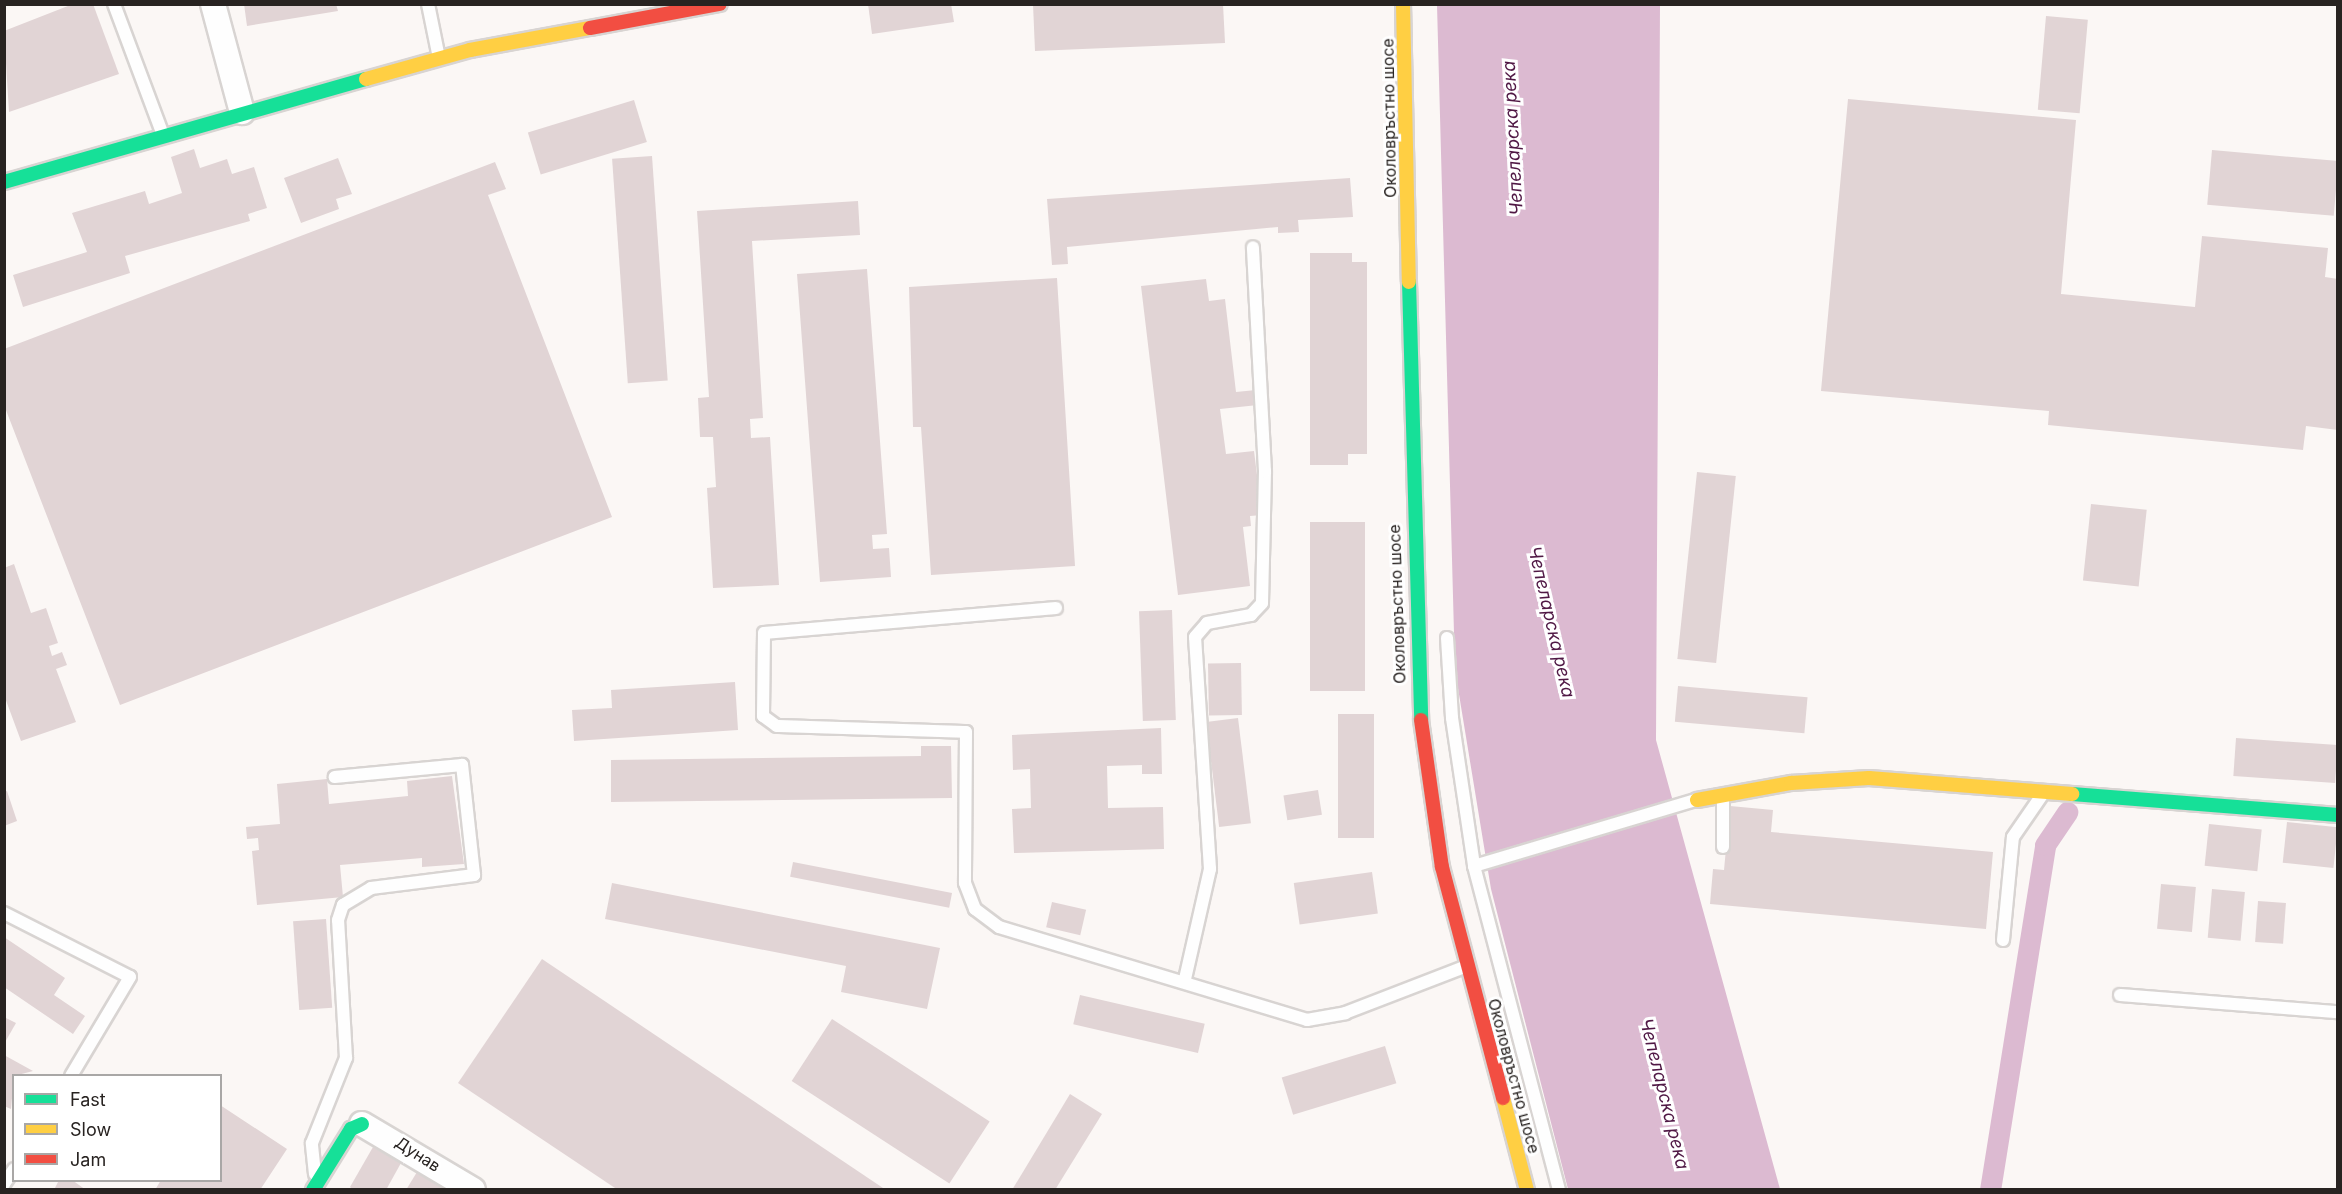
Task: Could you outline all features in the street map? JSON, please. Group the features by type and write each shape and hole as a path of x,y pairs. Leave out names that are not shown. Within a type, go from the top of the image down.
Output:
{"street":[{"path":"213,4 242,112"},
{"path":"4,182 242,112 439,59 720,4"},
{"name":"Околовръстно шосе","path":"1403,4 1417,691 1442,867 1527,1190"},
{"path":"1697,800 1723,794 1869,778 2046,788 2337,814"},
{"path":"315,1187 351,1129 362,1124"},
{"name":"Дунав","path":"362,1124 473,1190"}],"lane":[{"path":"114,4 163,135"},
{"path":"428,4 439,59"},
{"path":"1185,980 1210,869 1195,637 1207,623 1251,615 1263,603 1265,471 1253,247"},
{"path":"1056,608 773,630 760,640 762,716 777,726 966,732 965,883 975,909 999,927 1185,980 1252,1006 1307,1020 1345,1013 1468,966"},
{"path":"1447,638 1452,718 1474,866 1559,1190"},
{"path":"315,1187 312,1143 346,1058 338,920 343,905 371,888 474,875 462,765 334,777"},
{"path":"2003,940 2013,837 2046,788"},
{"path":"1723,794 1723,847"},
{"path":"1474,866 1697,800"},
{"path":"4,913 130,977 72,1074"},
{"path":"2120,994 2337,1012"}],"water":[{"name":"Чепеларска река","path":"1437,5 1660,5 1656,740 1780,1189 1568,1189 1491,889 1455,670"}],"building":[{"path":"73,4 93,4 119,74 9,112 4,31"},
{"path":"244,4 336,4 338,11 247,26"},
{"path":"868,4 951,4 954,22 872,34"},
{"path":"1033,4 1223,4 1225,43 1035,51"},
{"path":"2046,16 2088,20 2080,113 2038,110"},
{"path":"1848,99 2076,120 2061,294 2195,307 2202,236 2328,248 2325,277 2338,279 2338,430 2306,426 2303,450 2048,425 2049,411 1821,391"},
{"path":"634,100 647,142 541,175 528,132"},
{"path":"194,149 200,168 227,159 232,174 254,167 267,208 248,214 250,221 125,256 130,273 23,307 13,275 87,252 72,213 145,191 149,204 182,193 171,157"},
{"path":"2212,150 2338,161 2334,216 2207,205"},
{"path":"652,156 668,380 628,383 612,159"},
{"path":"338,158 352,194 336,199 339,209 301,223 284,178"},
{"path":"495,162 506,189 488,195 612,517 120,705 4,405 4,349"},
{"path":"1350,178 1353,217 1298,220 1299,232 1278,233 1278,227 1067,247 1068,264 1052,265 1047,199"},
{"path":"858,201 860,235 752,241 763,418 750,419 751,438 770,437 779,585 713,588 707,488 716,487 713,437 700,437 698,398 709,397 697,211"},
{"path":"1310,253 1352,253 1352,262 1367,262 1367,454 1348,454 1348,465 1310,465"},
{"path":"867,269 887,534 872,535 873,549 889,548 891,577 820,582 797,274"},
{"path":"1057,278 1075,566 931,575 921,427 913,427 909,287"},
{"path":"1206,279 1209,301 1225,299 1236,392 1256,390 1258,405 1220,409 1226,454 1254,451 1262,515 1250,516 1251,526 1243,527 1250,586 1178,595 1141,286"},
{"path":"1697,472 1736,476 1716,663 1677,659"},
{"path":"2091,504 2147,510 2139,586 2083,581"},
{"path":"1310,522 1365,522 1365,691 1310,691"},
{"path":"14,564 31,613 46,608 58,643 49,646 52,656 62,652 67,665 56,669 76,722 21,741 4,695 4,568"},
{"path":"1172,610 1176,720 1143,721 1139,611"},
{"path":"1241,663 1242,715 1209,716 1208,664"},
{"path":"735,682 738,730 574,741 572,710 612,708 611,690"},
{"path":"1678,686 1808,697 1804,733 1675,722"},
{"path":"1338,714 1374,714 1374,838 1338,838"},
{"path":"1238,718 1251,823 1219,827 1206,722"},
{"path":"1161,728 1162,774 1142,774 1142,765 1107,766 1108,808 1163,807 1164,849 1014,853 1012,809 1031,808 1030,769 1013,770 1012,735"},
{"path":"2236,738 2338,745 2335,783 2233,776"},
{"path":"921,746 951,746 952,798 611,802 611,760 921,756"},
{"path":"452,776 464,864 422,867 422,858 340,865 343,897 257,905 252,851 259,850 258,838 247,839 246,827 280,824 277,784 327,779 329,804 408,796 407,781"},
{"path":"1318,790 1322,815 1287,820 1283,795"},
{"path":"7,791 17,821 4,826 4,792"},
{"path":"1730,806 1773,810 1771,832 1993,852 1986,929 1710,904 1713,869 1724,870"},
{"path":"2287,822 2338,827 2333,868 2283,863"},
{"path":"2209,824 2262,830 2257,871 2205,866"},
{"path":"793,862 952,893 949,908 790,877"},
{"path":"1372,872 1378,914 1300,925 1294,883"},
{"path":"612,883 940,948 927,1009 841,992 846,966 605,919"},
{"path":"2161,884 2196,887 2192,932 2157,929"},
{"path":"2212,889 2245,892 2241,941 2208,938"},
{"path":"2258,901 2286,903 2283,944 2255,942"},
{"path":"1052,902 1086,910 1080,935 1046,927"},
{"path":"326,919 332,1008 299,1010 293,921"},
{"path":"4,937 65,978 54,995 85,1016 73,1034 4,987"},
{"path":"542,959 886,1190 618,1190 458,1083"},
{"path":"1080,995 1205,1024 1198,1053 1073,1024"},
{"path":"4,1017 16,1023 4,1044"},
{"path":"832,1019 990,1121 949,1183 792,1081"},
{"path":"1385,1046 1396,1083 1293,1115 1282,1078"},
{"path":"4,1055 33,1071 12,1074 11,1109 4,1106"},
{"path":"1070,1094 1102,1114 1055,1190 1012,1190"},
{"path":"222,1106 287,1149 260,1190 155,1190 160,1182 222,1182"},
{"path":"373,1147 401,1163 386,1190 353,1190 350,1187"},
{"path":"417,1172 445,1190 406,1190"},
{"path":"58,1182 75,1182 86,1190 54,1190"}],"waterway":[{"path":"1990,1190 2045,845 2067,812"}],"traffic: fast":[{"path":"4,182 366,79"},
{"path":"1409,282 1421,720"},
{"path":"2072,794 2338,815"},
{"path":"313,1190 351,1129 362,1124"}],"traffic: slow":[{"path":"1403,4 1409,282"},
{"path":"366,79 470,50 590,28"},
{"path":"1697,800 1791,783 1869,778 2072,794"},
{"path":"1503,1098 1527,1190"}],"traffic: jam":[{"path":"590,28 720,4"},
{"path":"1421,720 1442,867 1503,1098"}]}
